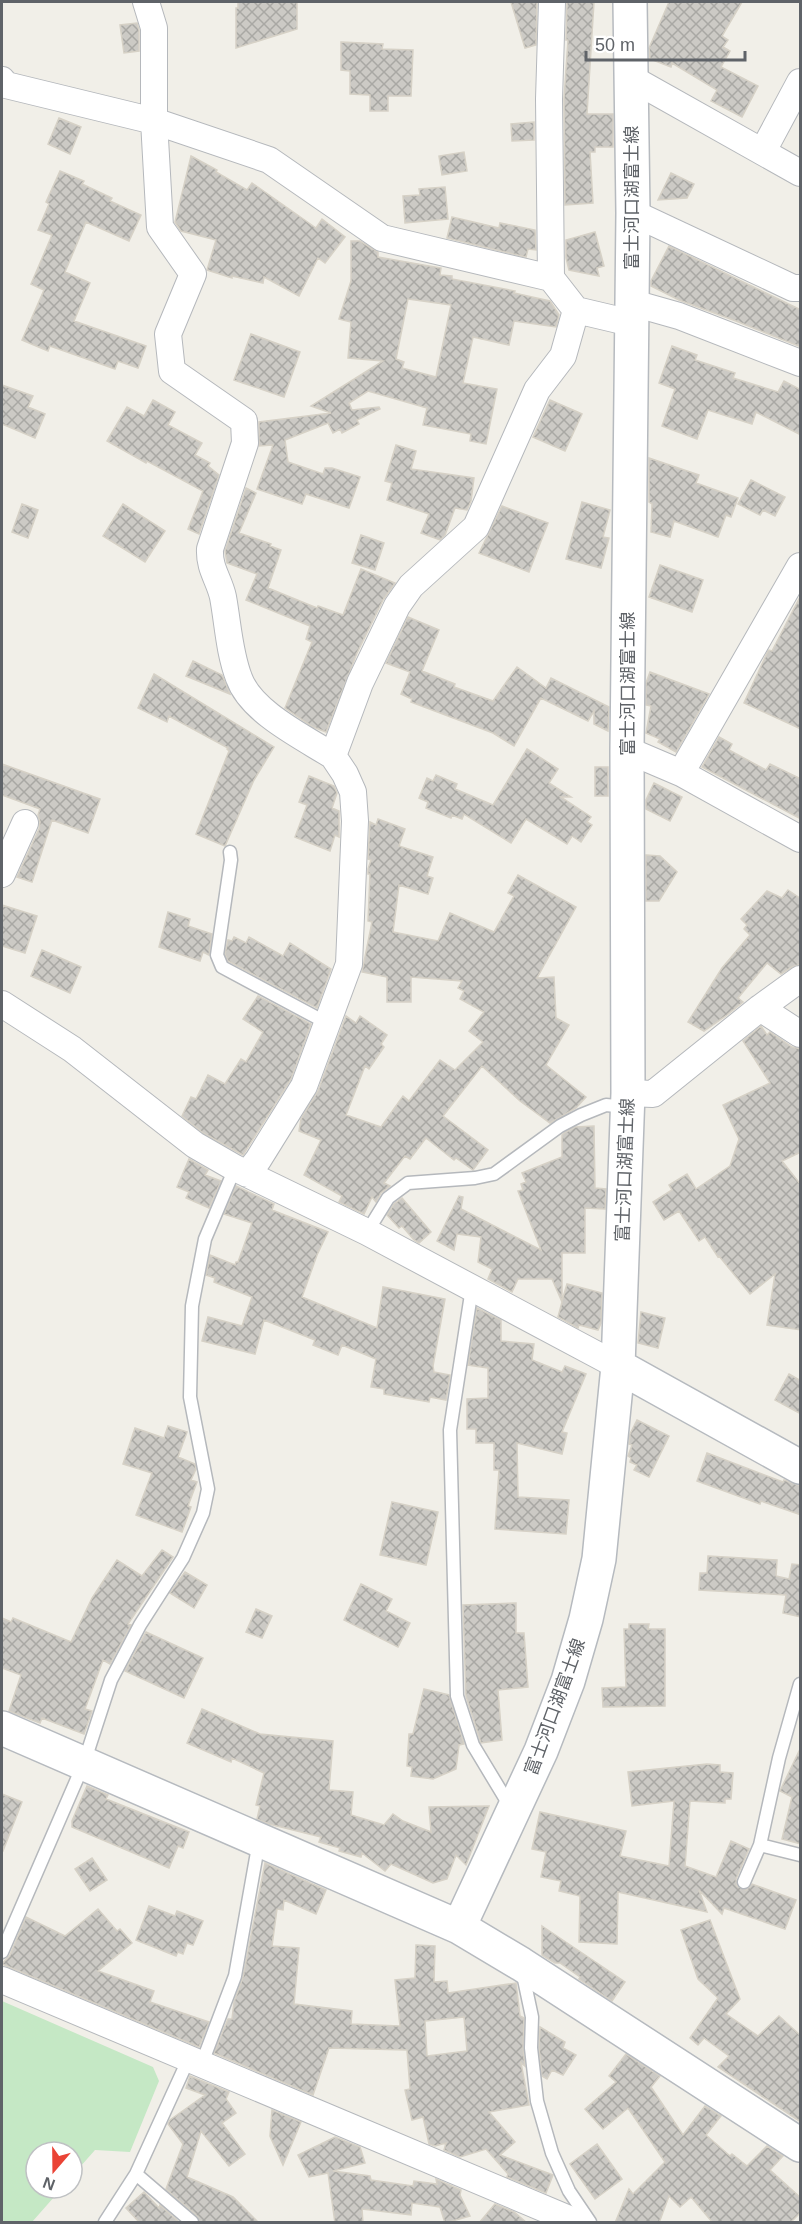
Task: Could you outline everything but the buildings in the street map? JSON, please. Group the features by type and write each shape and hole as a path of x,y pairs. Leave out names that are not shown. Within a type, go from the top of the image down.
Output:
{"main road":[{"name":"富士河口湖富士線","path":"459,1927 541,1751 568,1681 586,1619 599,1559 618,1366 627,1100 627,750 633,213 630,2"},
{"path":"618,1366 801,1467"},
{"path":"2,1728 459,1927 521,1964 801,2145"}],"street":[{"path":"146,2 154,28 154,121 160,227 194,274 168,334 172,371 244,421 245,443 210,549 209,562 222,594 232,655 240,681 252,699 274,719 333,756 353,792 355,821 349,964 304,1086 258,1160 241,1171"},
{"path":"552,2 549,99 551,278 576,310 679,316 801,363"},
{"path":"631,78 801,172"},
{"path":"2,80 6,85 154,121 269,160 382,238 551,278"},
{"path":"763,151 801,82"},
{"path":"633,213 793,288 801,288"},
{"path":"333,756 360,683 397,606 411,586 476,527 537,390 563,356 576,310"},
{"path":"681,773 801,566"},
{"path":"627,750 681,773 801,839"},
{"path":"2,874 25,823"},
{"path":"627,1100 653,1094 760,1008 801,979"},
{"path":"2,1004 72,1049 195,1145 241,1171 367,1232 618,1366"},
{"path":"760,1008 801,1034"},
{"path":"2,1980 576,2223"}],"lane":[{"path":"230,852 231,860 217,955 222,967 327,1023"},
{"path":"367,1232 388,1198 408,1183 475,1178 494,1173 560,1126 606,1105 627,1100"},
{"path":"2,1952 84,1763 111,1680 140,1625 183,1558 203,1513 208,1489 190,1397 192,1306 205,1239 241,1171"},
{"path":"472,1288 450,1430 457,1696 473,1745 513,1811"},
{"path":"744,1882 760,1845 779,1758 801,1684"},
{"path":"105,2223 136,2174 235,1976 259,1839"},
{"path":"760,1845 801,1855"},
{"path":"521,1964 532,2017 531,2048 537,2101 555,2161 569,2191 590,2223"},
{"path":"136,2174 192,2223"}],"green space":[{"path":"2,2001 153,2067 159,2081 130,2152 95,2150 84,2162 84,2140 24,2140 24,2200 51,2200 32,2222 2,2222"}]}
